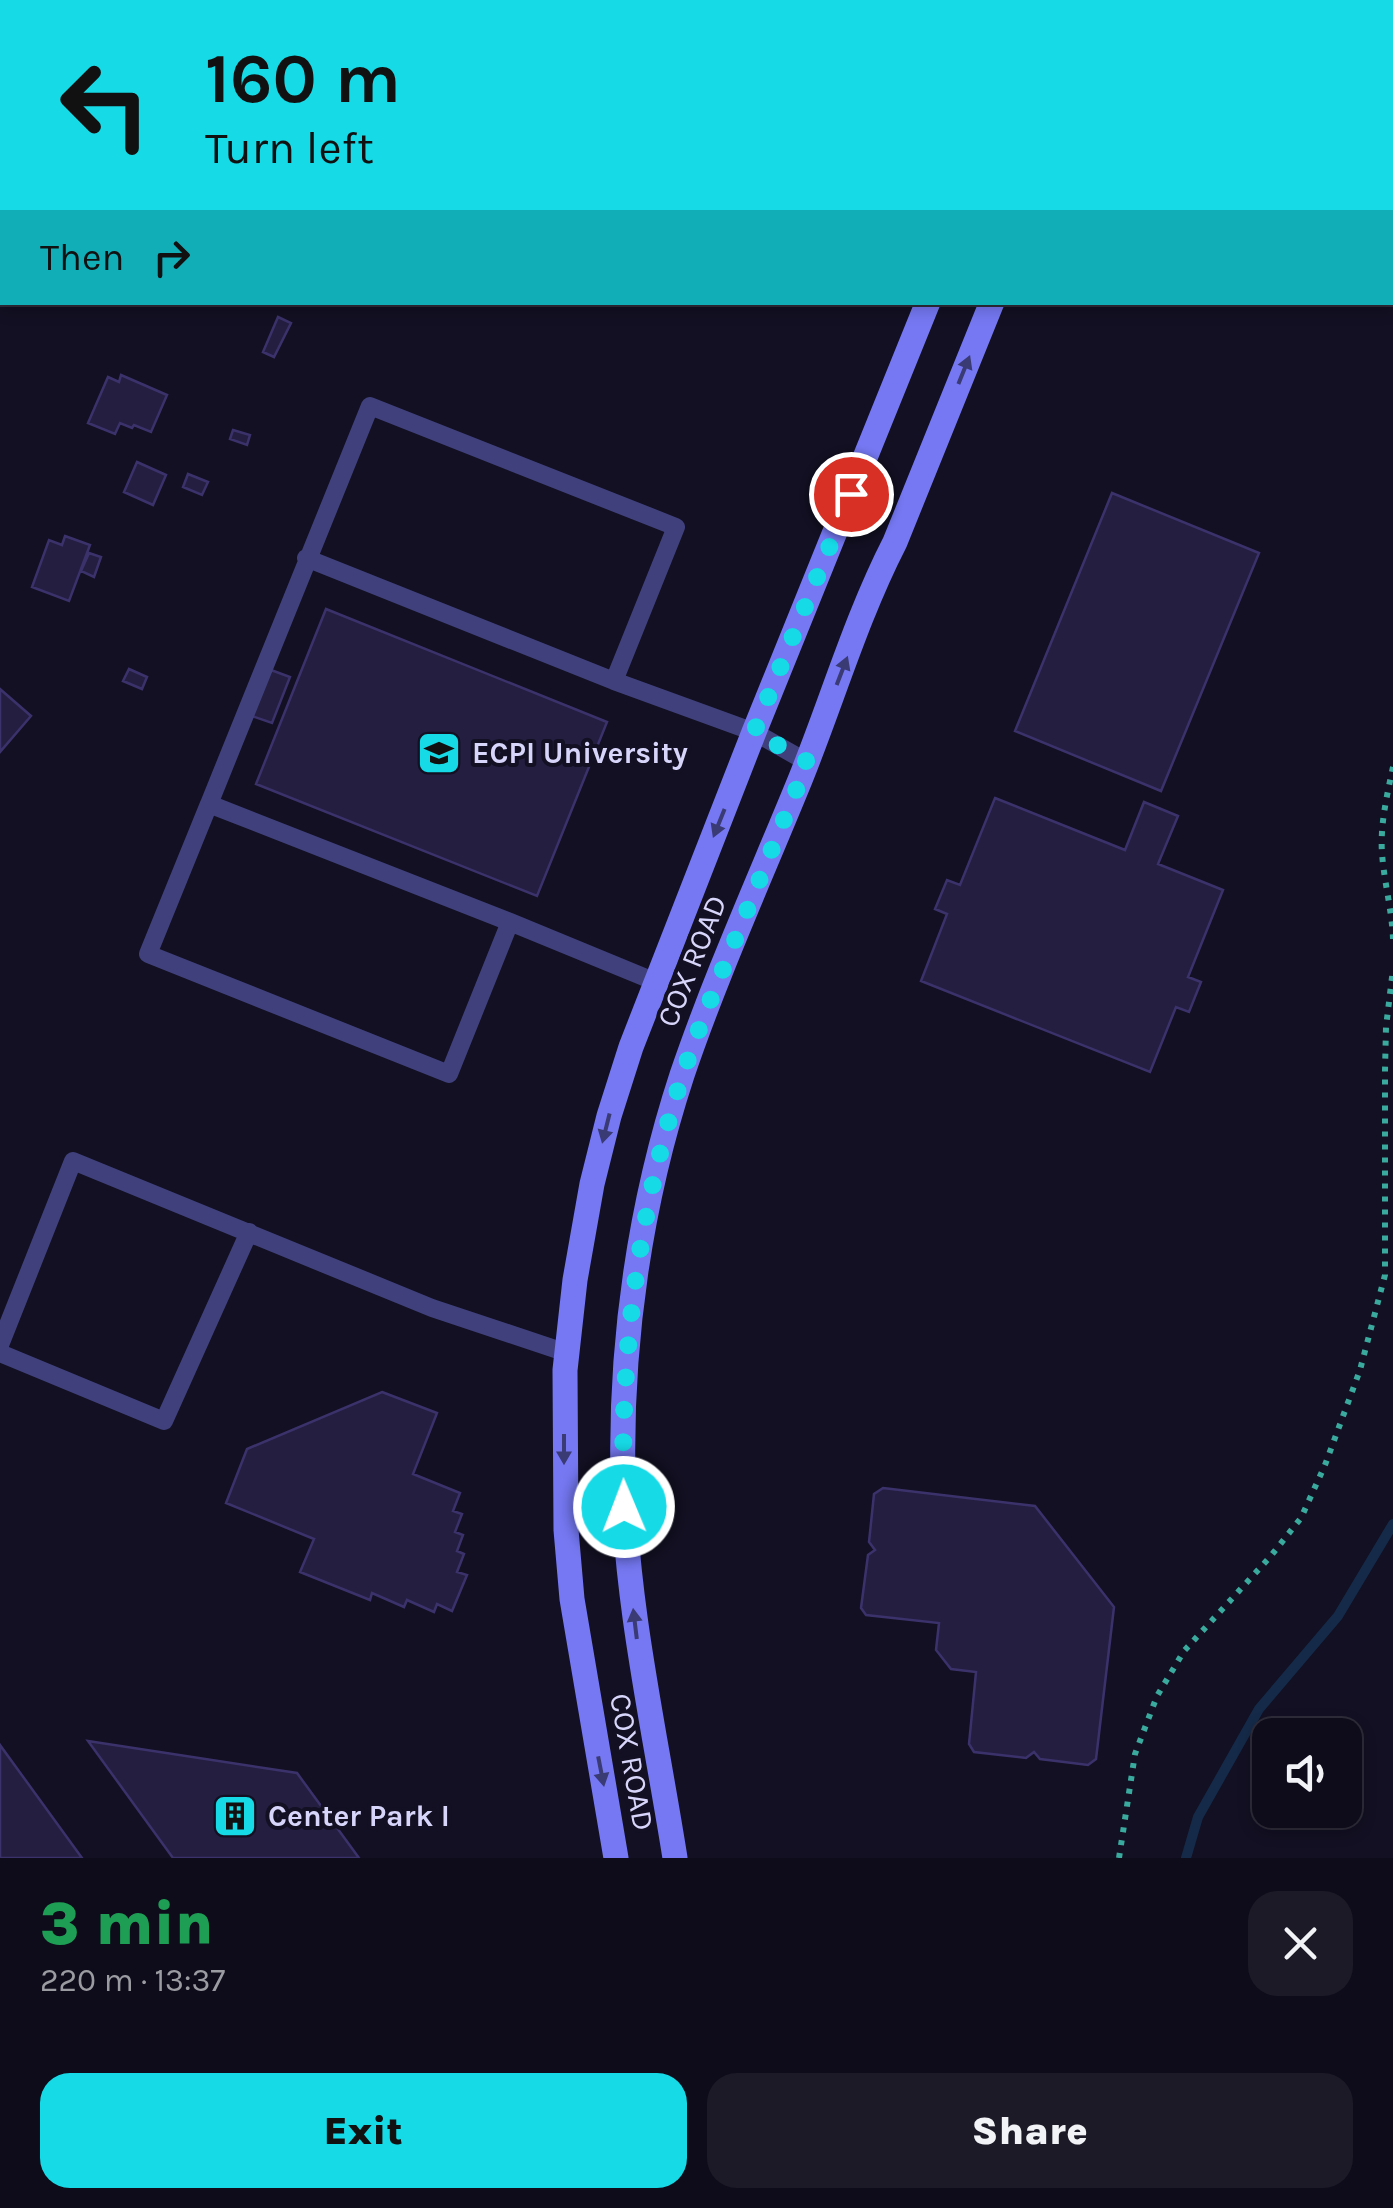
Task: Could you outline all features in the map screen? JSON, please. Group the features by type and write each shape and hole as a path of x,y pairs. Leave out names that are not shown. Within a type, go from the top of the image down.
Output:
{"main road":[{"name":"COX ROAD","path":"616,1858 590,1717 567,1547 567,1354 592,1184 630,1047 927,305"},
{"name":"COX ROAD","path":"675,1858 636,1634 623,1473 631,1307 650,1197 681,1079 698,1032 808,762 878,574 895,542 991,305"}],"lane":[{"path":"510,922 449,1074 148,954 370,406 676,527 614,681"},
{"path":"306,558 614,681 754,732 808,762"},
{"path":"209,804 656,982"},
{"path":"0,1345 73,1161 432,1308 567,1354"},
{"path":"0,1353 164,1421 249,1232"}],"path":[{"path":"1393,768 1384,812 1382,850 1393,939"},
{"path":"1119,1858 1135,1754 1156,1696 1184,1651 1302,1518 1365,1353 1385,1276 1386,1027 1393,969"}],"building":[{"path":"278,317 291,323 274,357 263,352"},
{"path":"121,375 167,395 151,432 120,423 115,434 88,423 108,377 119,382"},
{"path":"233,430 250,435 247,445 230,439"},
{"path":"137,462 166,475 153,505 124,492"},
{"path":"188,474 208,482 202,495 183,487"},
{"path":"1112,493 1259,553 1161,791 1015,731"},
{"path":"65,536 90,545 69,601 32,587 49,540 62,545"},
{"path":"89,553 101,557 94,577 81,571"},
{"path":"326,609 607,722 537,896 256,784"},
{"path":"129,669 147,677 142,689 123,681"},
{"path":"271,670 290,677 272,723 252,716"},
{"path":"0,689 31,716 0,752"},
{"path":"995,798 1125,850 1144,802 1178,816 1158,864 1223,890 1188,977 1201,982 1189,1012 1176,1007 1150,1072 921,981 947,914 935,909 947,880 960,885"},
{"path":"382,1392 437,1413 413,1474 460,1493 453,1511 462,1514 455,1532 463,1535 457,1551 464,1554 457,1572 467,1575 452,1611 437,1604 434,1612 407,1600 404,1607 372,1593 370,1600 300,1572 314,1539 226,1503 247,1449"},
{"path":"883,1488 1035,1506 1114,1607 1096,1759 1088,1765 1040,1759 1034,1752 1026,1758 974,1752 969,1744 976,1672 951,1669 936,1650 939,1623 866,1615 861,1608 868,1555 875,1550 869,1542 874,1494"},
{"name":"Center Park I","path":"88,1741 297,1773 359,1858 173,1858"},
{"path":"0,1745 82,1858 0,1858"}],"waterway":[{"path":"1186,1858 1198,1817 1259,1709 1338,1616 1393,1524"}],"place":[{"name":"ECPI University","path":"439,753"},
{"name":"Center Park I","path":"235,1816"}],"route":[{"path":"624,1507 631,1307 650,1197 672,1109 698,1032 808,762 754,732 851,494"}]}
